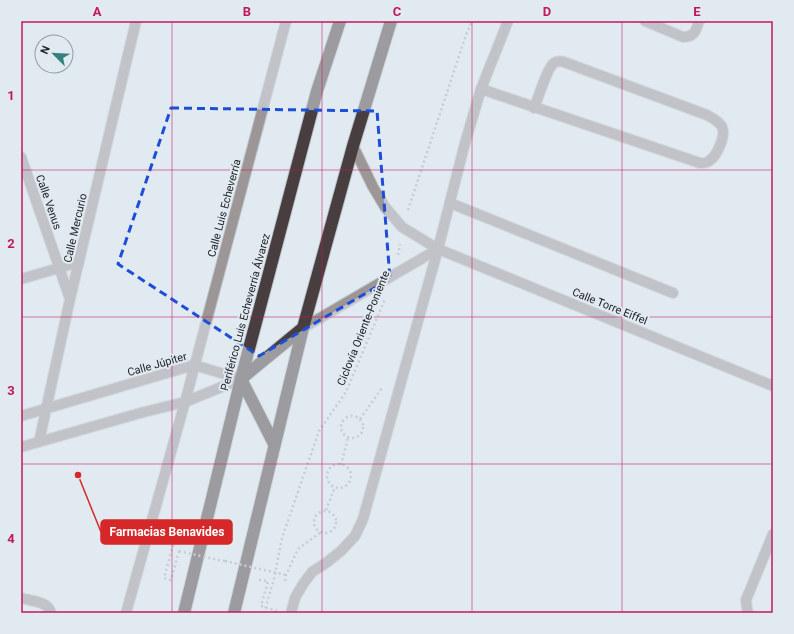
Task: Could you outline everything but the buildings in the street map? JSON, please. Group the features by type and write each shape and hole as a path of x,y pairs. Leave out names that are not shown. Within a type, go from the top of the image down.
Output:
{"highway":[{"name":"Periférico Luis Echeverría Álvarez","path":"184,613 240,379 317,91 340,21"},
{"path":"234,613 303,328 353,146 391,21"},
{"path":"274,444 240,379 303,328"}],"street":[{"name":"Calle Mercurio","path":"39,442 70,300 136,21"},
{"name":"Calle Luis Echeverría","path":"126,613 185,402 286,21"},
{"path":"291,613 303,584 312,572 341,551 354,536 363,518 438,249 465,143 481,90 508,21"},
{"path":"645,21 683,37 691,36 700,21"},
{"path":"481,90 534,108 700,163 708,162 716,154 723,138 722,127 717,121 707,115 558,61 554,63 549,70 534,108"},
{"name":"Calle Torre Eiffel","path":"353,146 372,187 385,208 402,227 438,249 773,386"},
{"name":"Calle Venus","path":"21,157 70,300"},
{"path":"450,203 672,293"},
{"path":"303,328 438,249"},
{"path":"21,279 79,262"},
{"name":"Calle Júpiter","path":"21,416 194,365 240,379"},
{"path":"21,447 144,412 185,402 240,379"},
{"path":"748,613 746,608 746,600 773,534"},
{"path":"21,598 47,606 51,613"}],"path":[{"name":"Ciclovía Oriente-Poniente","path":"264,613 274,579 282,538 319,431 346,392 396,274 402,227 472,21"},
{"path":"360,419 383,386 402,378"},
{"path":"350,416 360,419 363,422 364,429 362,433 357,438 353,439 345,437 341,431 343,420 350,416"},
{"path":"341,465 348,438"},
{"path":"341,465 350,471 351,478 347,485 340,488 335,487 330,483 328,476 333,466 341,465"},
{"path":"326,510 335,487"},
{"path":"326,510 336,516 335,527 330,532 326,533 320,532 314,525 314,517 319,512 326,510"},
{"path":"205,524 180,521 164,578 171,580 179,551 286,575 298,549 320,532"},
{"path":"243,577 268,581 261,606 277,611"}],"highlighted area":[{"path":"171,108 377,111 390,279 259,356 118,264"}],"place":[{"name":"Farmacias Benavides","path":"78,475"}]}
